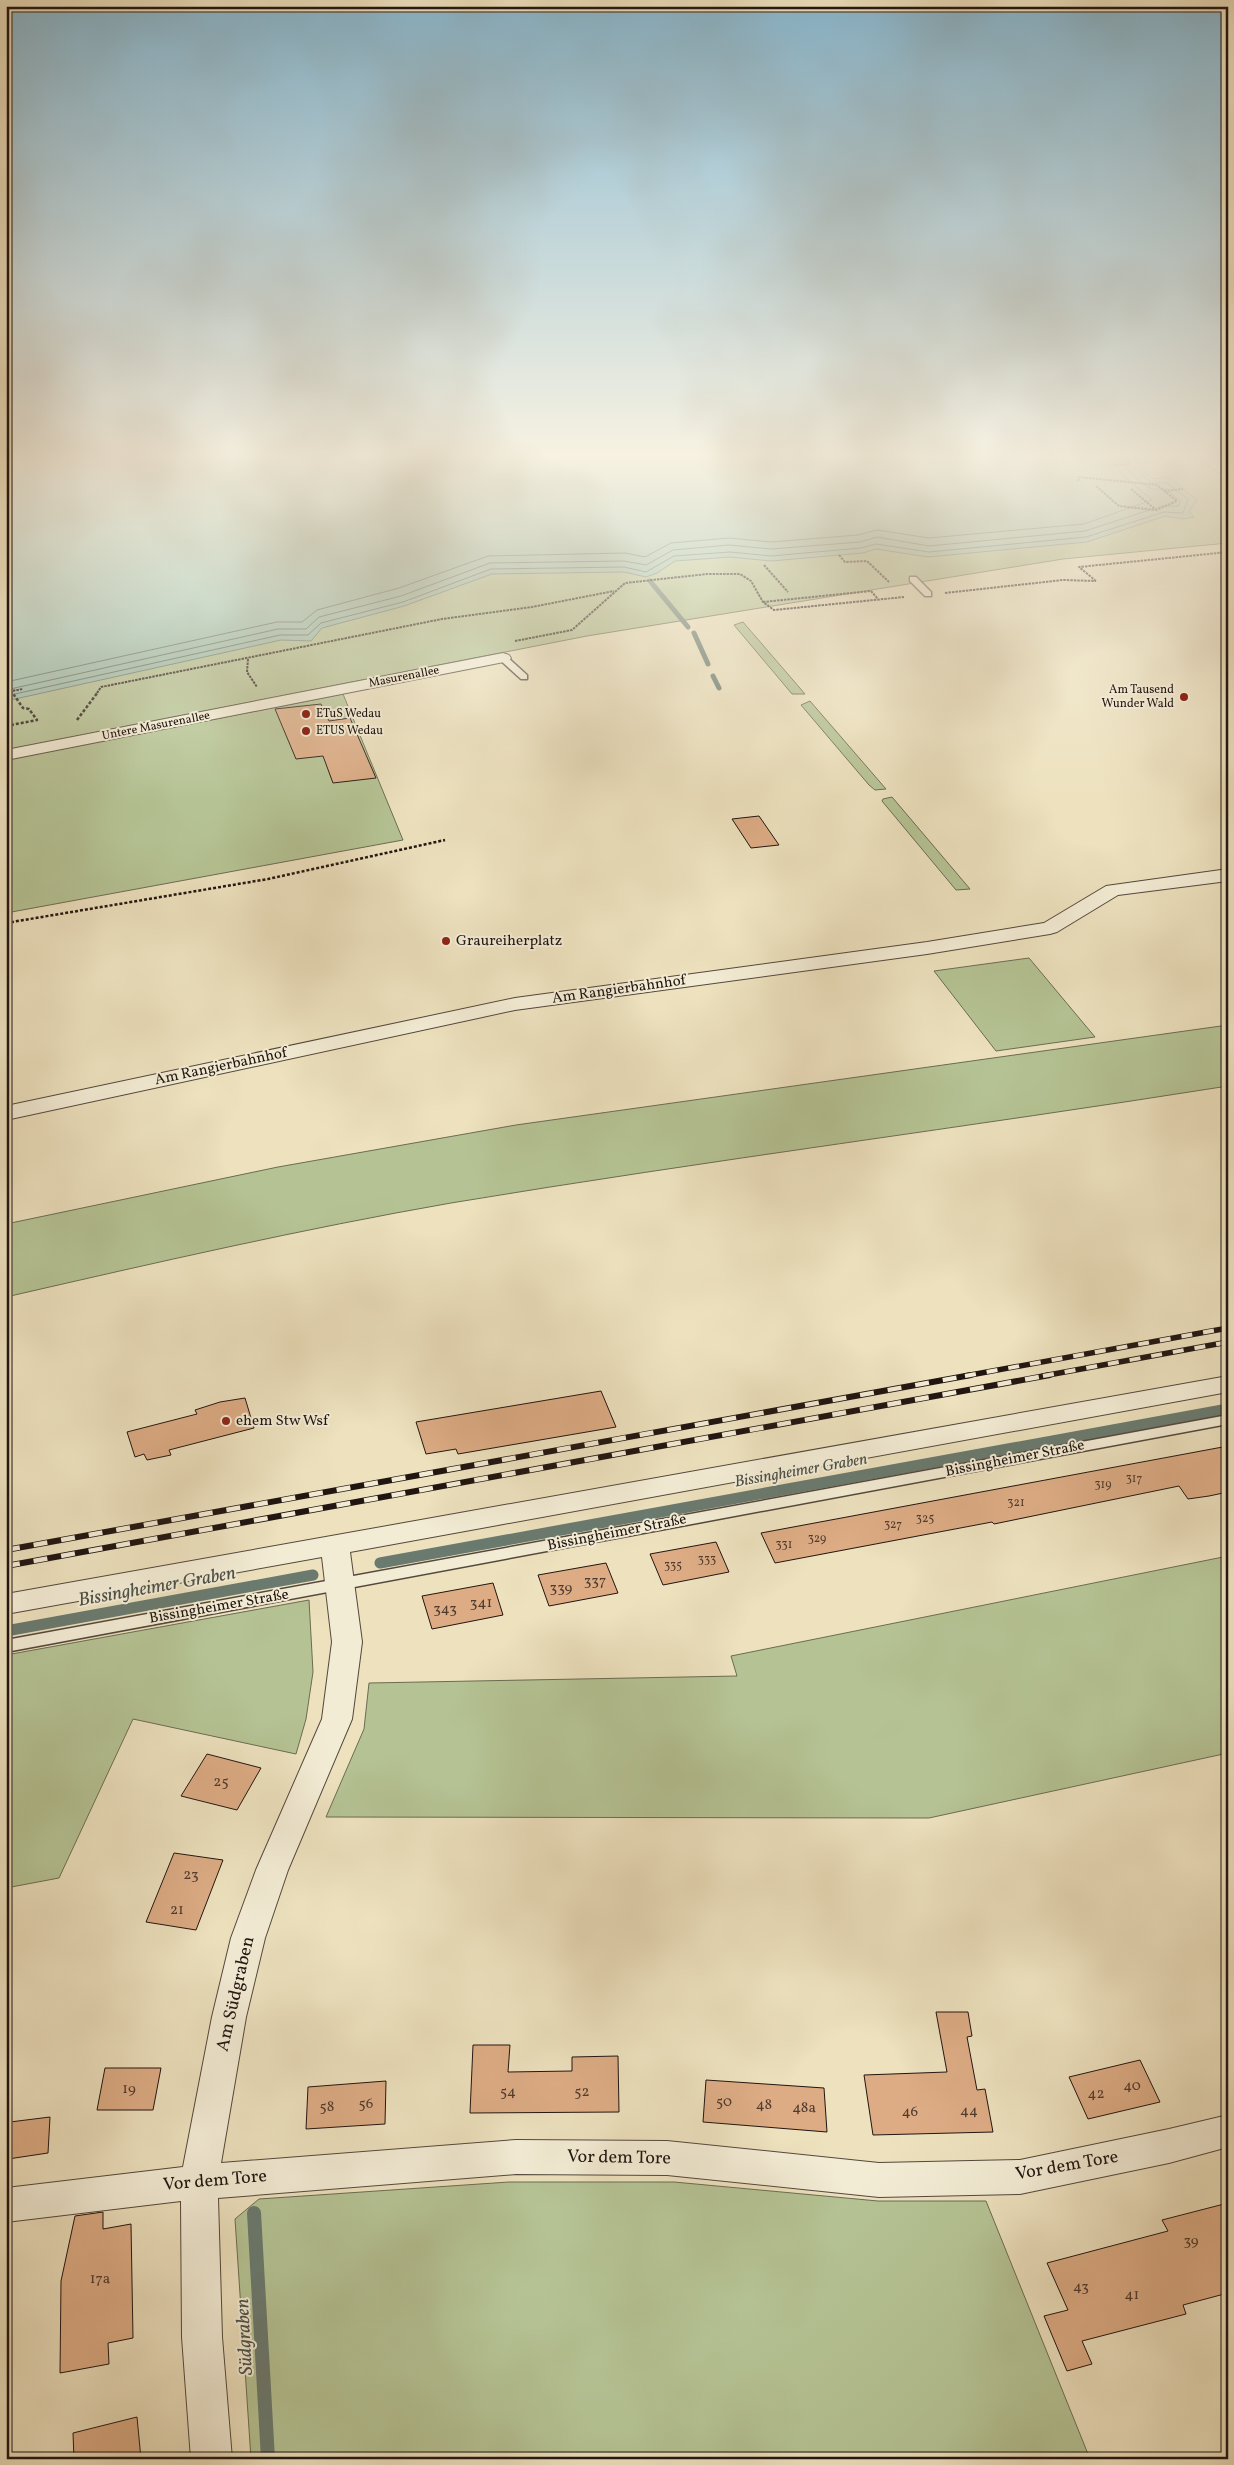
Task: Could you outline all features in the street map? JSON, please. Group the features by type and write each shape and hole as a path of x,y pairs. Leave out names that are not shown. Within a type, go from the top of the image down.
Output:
{"street":[{"name":"Masurenallee","path":"306,697 503,658"},
{"name":"Untere Masurenallee","path":"6,756 306,697"},
{"name":"Am Rangierbahnhof","path":"6,1113 515,1004 907,951 1050,928 1114,890 1228,875"},
{"path":"6,1604 1228,1384"},
{"name":"Am Südgraben","path":"212,2459 202,2337 199,2182 228,2017 248,1938 272,1870 338,1719 347,1642 335,1545"},
{"name":"Vor dem Tore","path":"6,2205 199,2182 516,2156 667,2158 880,2180 1020,2177 1169,2146 1228,2131"}],"lane":[{"path":"913,579 928,594"},
{"path":"503,658 524,677"},
{"name":"Bissingheimer Straße","path":"6,1646 1228,1419"}],"path":[{"path":"768,569 788,592"},
{"path":"875,569 889,582"},
{"path":"1080,569 1096,581"},
{"path":"572,630 625,582 707,574 740,574 751,581 763,602 774,610"},
{"path":"75,722 101,687 442,619 532,607 616,591"},
{"path":"763,602 870,591 878,600"},
{"path":"248,658 248,672 260,692"},
{"path":"6,692 23,689"},
{"path":"6,726 37,720 29,709 23,708 11,691"},
{"path":"6,924 268,878 444,840"}],"shaded area":[{"path":"6,569 1001,569 587,636 6,750"},
{"path":"743,622 805,694 792,694 734,625"},
{"path":"343,694 403,840 6,913 6,760"},
{"path":"810,701 886,789 875,790 869,785 801,705"},
{"path":"892,797 970,889 956,890 882,801"},
{"path":"1029,958 1095,1037 996,1051 934,971"},
{"path":"1228,1025 1228,1086 645,1172 451,1203 284,1235 6,1297 6,1224 278,1167 516,1125"},
{"path":"1228,1556 1228,1753 929,1818 326,1817 364,1729 369,1683 737,1676 731,1656"},
{"path":"309,1600 313,1672 306,1719 296,1754 133,1719 59,1878 6,1888 6,1655"},
{"path":"509,2182 674,2182 878,2201 986,2201 1090,2459 251,2459 235,2219 259,2199"}],"water":[{"path":"6,569 663,569 646,577 624,572 492,574 404,606 322,628 311,641 281,640 6,701"}],"building":[{"path":"321,704 329,721 350,718 376,778 333,783 323,756 296,759 275,709"},
{"path":"759,816 779,845 751,848 732,819"},
{"path":"601,1391 616,1427 458,1454 456,1449 426,1454 416,1422"},
{"path":"245,1398 254,1428 169,1450 171,1455 147,1460 144,1454 135,1457 127,1432 197,1414 195,1410 220,1402"},
{"path":"1228,1446 1228,1492 1209,1496 1188,1499 1179,1486 994,1524 992,1522 775,1563 761,1533"},
{"path":"716,1542 729,1572 663,1585 650,1554"},
{"path":"606,1563 618,1593 549,1606 538,1575"},
{"path":"493,1583 503,1615 432,1629 422,1596"},
{"path":"207,1754 261,1768 237,1810 181,1796"},
{"path":"174,1853 223,1860 196,1930 146,1922"},
{"path":"936,2012 968,2012 972,2036 967,2037 977,2090 985,2089 993,2132 873,2135 864,2075 947,2072"},
{"path":"473,2045 510,2045 508,2072 572,2071 572,2057 618,2056 619,2112 470,2113"},
{"path":"1140,2060 1160,2102 1088,2119 1069,2077"},
{"path":"105,2068 161,2068 153,2110 97,2110"},
{"path":"706,2080 824,2088 827,2132 703,2122"},
{"path":"386,2081 385,2124 306,2129 308,2087"},
{"path":"50,2117 48,2153 8,2159 10,2122"},
{"path":"1228,2203 1228,2293 1183,2305 1186,2314 1082,2341 1092,2364 1067,2371 1044,2316 1068,2310 1047,2263 1168,2231 1162,2220"},
{"path":"103,2212 103,2229 131,2224 133,2338 108,2343 109,2364 60,2373 61,2281 75,2216"},
{"path":"137,2417 141,2459 74,2459 73,2433"}],"waterway":[{"path":"650,581 688,627"},
{"path":"694,633 708,664"},
{"path":"713,676 719,688"},
{"name":"Bissingheimer Graben","path":"380,1563 1228,1409"},
{"name":"Bissingheimer Graben","path":"6,1631 313,1575"},
{"name":"Südgraben","path":"254,2213 268,2459"}],"railway":[{"path":"965,1376 1228,1328"},
{"path":"1043,1376 1228,1342"},
{"path":"6,1550 971,1375"},
{"path":"6,1566 1050,1375"}],"place":[{"name":"Am Tausend Wunder Wald","path":"1184,697"},
{"name":"ETuS Wedau","path":"306,714"},
{"name":"ETUS Wedau","path":"306,731"},
{"name":"Graureiherplatz","path":"446,941"},
{"name":"ehem Stw Wsf","path":"226,1421"}]}
